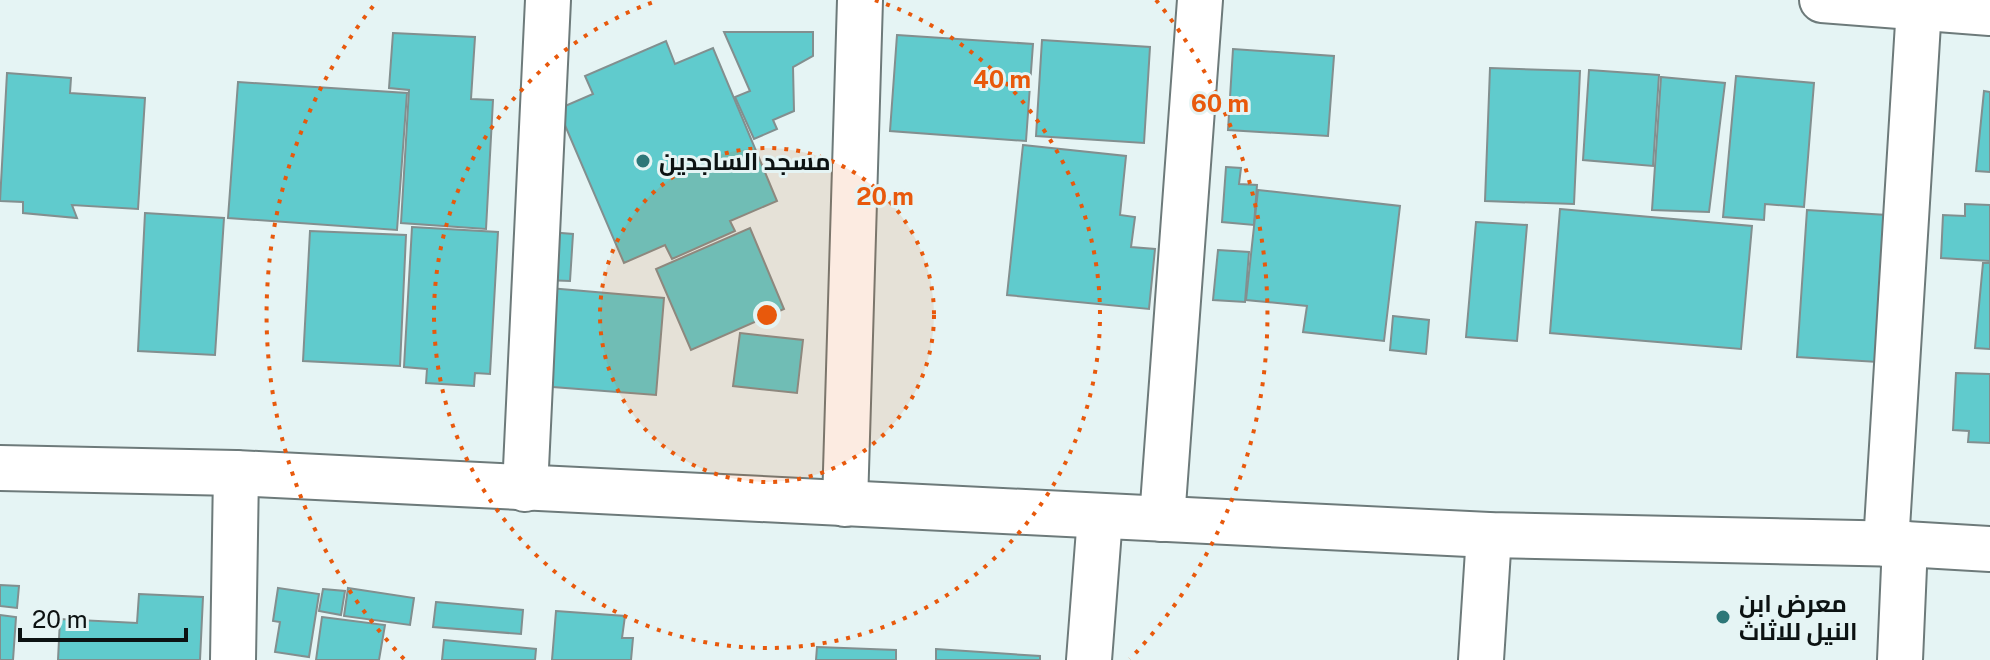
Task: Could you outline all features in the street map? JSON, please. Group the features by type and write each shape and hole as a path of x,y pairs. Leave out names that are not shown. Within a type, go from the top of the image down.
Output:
{"street":[{"path":"525,489 548,0"},
{"path":"845,504 860,0"},
{"path":"1162,519 1200,0"},
{"path":"1822,0 1990,13"},
{"path":"1900,660 1895,544 1919,7"},
{"path":"0,468 236,473 1489,535 1990,549"},
{"path":"233,660 236,473"},
{"path":"1089,660 1100,517"},
{"path":"1481,660 1489,535"}],"building":[{"path":"724,32 813,32 813,56 793,67 794,111 773,120 777,129 754,139 735,97 750,91"},
{"path":"393,33 475,37 471,99 493,100 486,229 401,223 409,90 389,88"},
{"path":"897,35 1033,44 1026,141 890,131"},
{"path":"1042,40 1150,47 1144,143 1036,136"},
{"path":"666,41 675,64 713,48 777,201 730,221 735,231 672,259 665,245 624,263 558,109 593,94 585,76"},
{"path":"1233,49 1334,56 1328,136 1228,130"},
{"path":"1490,68 1580,71 1574,204 1485,201"},
{"path":"1589,70 1659,75 1653,166 1583,160"},
{"path":"7,73 71,78 70,93 145,98 138,209 72,205 77,218 23,213 23,202 0,201"},
{"path":"1736,76 1814,83 1804,207 1765,204 1764,220 1723,217"},
{"path":"1661,77 1725,83 1709,212 1652,210"},
{"path":"238,82 407,93 397,230 228,218"},
{"path":"1984,91 1990,92 1990,172 1976,171"},
{"path":"1023,145 1126,156 1120,215 1135,217 1131,247 1155,249 1149,309 1007,295"},
{"path":"1226,167 1241,168 1239,184 1257,185 1254,225 1222,222"},
{"path":"1258,190 1400,206 1384,341 1303,332 1307,306 1246,300"},
{"path":"1965,204 1990,205 1990,261 1941,258 1943,215 1965,216"},
{"path":"1560,209 1752,226 1741,349 1550,333"},
{"path":"1807,210 1903,216 1894,363 1797,357"},
{"path":"145,213 224,218 215,355 138,351"},
{"path":"1476,222 1527,225 1517,341 1466,337"},
{"path":"412,227 498,232 490,374 475,373 474,386 426,383 427,369 404,367"},
{"path":"750,228 784,309 691,350 656,269"},
{"path":"310,231 406,235 400,366 303,361"},
{"path":"549,232 573,234 570,281 545,280"},
{"path":"1218,250 1249,252 1245,302 1213,300"},
{"path":"1983,263 1990,263 1990,349 1975,348"},
{"path":"549,288 664,298 656,395 540,386"},
{"path":"1393,316 1429,320 1426,354 1390,350"},
{"path":"740,333 803,340 797,393 733,386"},
{"path":"1956,373 1990,374 1990,443 1968,442 1969,431 1953,430"},
{"path":"0,585 19,586 17,608 0,606"},
{"path":"278,588 319,594 309,657 275,652 280,622 273,621"},
{"path":"348,588 414,598 410,625 344,616"},
{"path":"323,589 345,591 341,615 319,611"},
{"path":"139,594 203,597 200,660 58,660 60,619 137,623"},
{"path":"436,602 523,610 521,634 433,627"},
{"path":"556,611 625,616 622,638 633,638 631,660 552,660"},
{"path":"0,615 16,617 13,660 0,660"},
{"path":"322,617 385,625 379,660 316,660"},
{"path":"444,640 536,649 535,660 442,660"},
{"path":"817,647 896,650 896,660 816,660"},
{"path":"936,649 1040,656 1040,660 936,660"}],"place":[{"name":"مسجد الساجدين","path":"643,161"},
{"name":"معرض ابن النيل للاثاث","path":"1723,617"}]}
